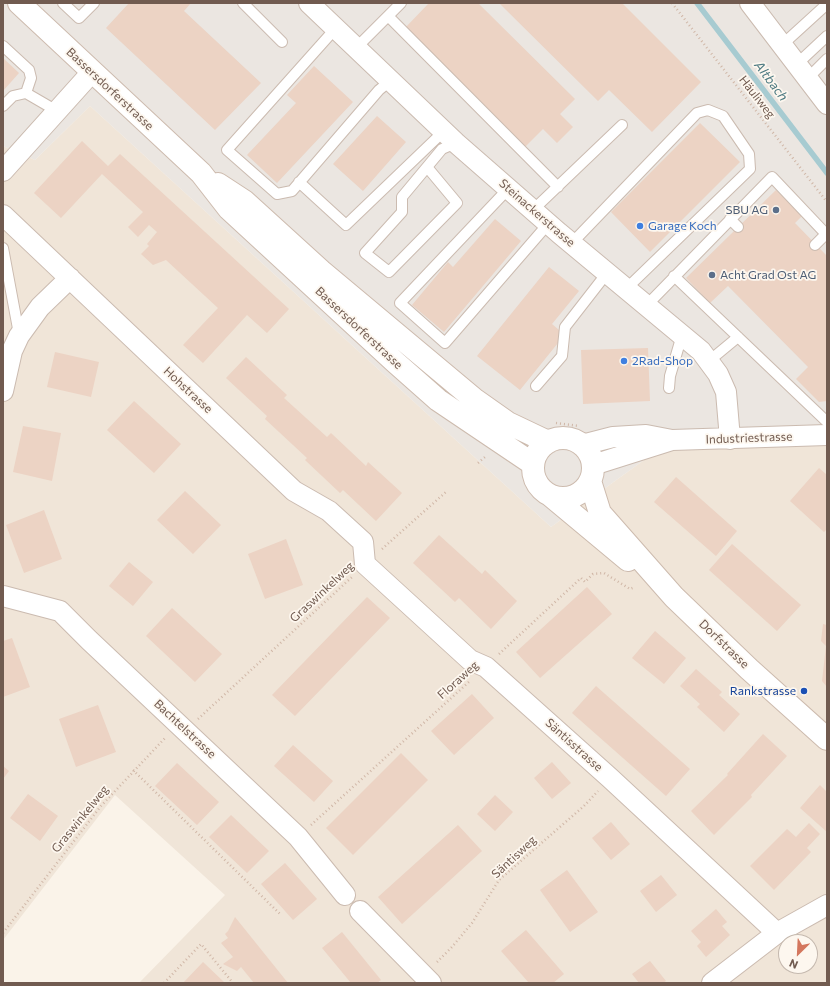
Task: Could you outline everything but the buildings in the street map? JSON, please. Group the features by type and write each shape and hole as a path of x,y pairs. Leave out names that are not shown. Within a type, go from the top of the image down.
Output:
{"main road":[{"name":"Bassersdorferstrasse","path":"19,3 201,173 229,209 395,362 438,400 533,464"},
{"name":"Bassersdorferstrasse","path":"201,173 244,201 327,276 474,399 508,423 548,442"},
{"path":"556,439 574,441 582,445 591,457 591,473 586,488 572,497 565,498 550,495 544,491 535,479 533,464 538,451 548,442 556,439"},
{"name":"Dorfstrasse","path":"591,473 600,512 674,597"},
{"name":"Dorfstrasse","path":"550,495 674,597 749,669 827,739"}],"street":[{"name":"Steinackerstrasse","path":"309,3 450,138 548,224 682,335 710,361 726,392 730,439"},
{"path":"750,3 827,104"},
{"path":"5,163 57,111 92,72"},
{"name":"Hohstrasse","path":"3,217 70,278 294,490 329,512 363,542 365,564"},
{"path":"3,391 12,351 19,336 40,307 70,278"},
{"name":"Industriestrasse","path":"582,445 613,437 646,435 672,440 827,435"},
{"name":"Industriestrasse","path":"591,473 672,440"},
{"name":"Säntisstrasse","path":"365,564 470,660 486,667 610,778 778,933"},
{"name":"Bachtelstrasse","path":"3,596 60,611 298,837 345,895"},
{"path":"712,983 736,976 778,933 827,905"},
{"path":"360,911 427,979"}],"lane":[{"path":"63,3 79,18 94,3"},
{"path":"243,3 282,42"},
{"path":"355,48 401,3"},
{"path":"782,45 818,7 827,4"},
{"path":"388,16 558,187"},
{"path":"335,29 227,150 277,194 292,191 379,90 390,81"},
{"path":"802,71 827,36"},
{"path":"3,46 29,70 31,78 26,93"},
{"path":"802,71 827,59"},
{"path":"3,106 13,96 26,93 57,111"},
{"path":"572,243 697,113 708,110 723,116 749,154 750,169 626,289"},
{"path":"533,210 622,125"},
{"path":"299,182 346,225 450,138"},
{"path":"427,166 457,203 388,272 365,253 402,212 402,197 427,166 442,149 450,138"},
{"path":"646,306 772,177 826,234 815,244"},
{"path":"508,189 400,303 445,343 548,224"},
{"path":"730,219 738,227"},
{"path":"3,248 19,336"},
{"path":"536,386 562,356 565,327 607,273"},
{"path":"674,276 827,422"},
{"path":"669,388 670,376 682,335"},
{"path":"710,361 738,337"}],"path":[{"name":"Häuliweg","path":"672,3 827,202"},
{"path":"478,463 484,457"},
{"name":"Graswinkelweg","path":"3,934 101,806 133,770 447,491"},
{"name":"Floraweg","path":"298,837 486,667 581,578 585,582 593,574 598,572 604,573 630,588 635,587"},
{"path":"133,770 280,914"},
{"name":"Säntisweg","path":"427,979 472,923 500,880 584,806 610,778"},
{"path":"164,983 201,944 233,983"}],"shaded area":[{"path":"3,3 827,3 827,435 672,440 551,527 90,106 35,160 3,146"},
{"path":"90,106 551,527 672,440 827,435 827,983 139,983 225,895 115,795 3,940 3,146 35,160"}],"waterway":[{"name":"Altbach","path":"697,3 827,173"}],"place":[{"name":"SBU AG","path":"776,210"},
{"name":"Garage Koch","path":"640,226"},
{"name":"Acht Grad Ost AG","path":"712,275"},
{"name":"2Rad-Shop","path":"624,361"},
{"name":"Rankstrasse","path":"804,691"}]}
